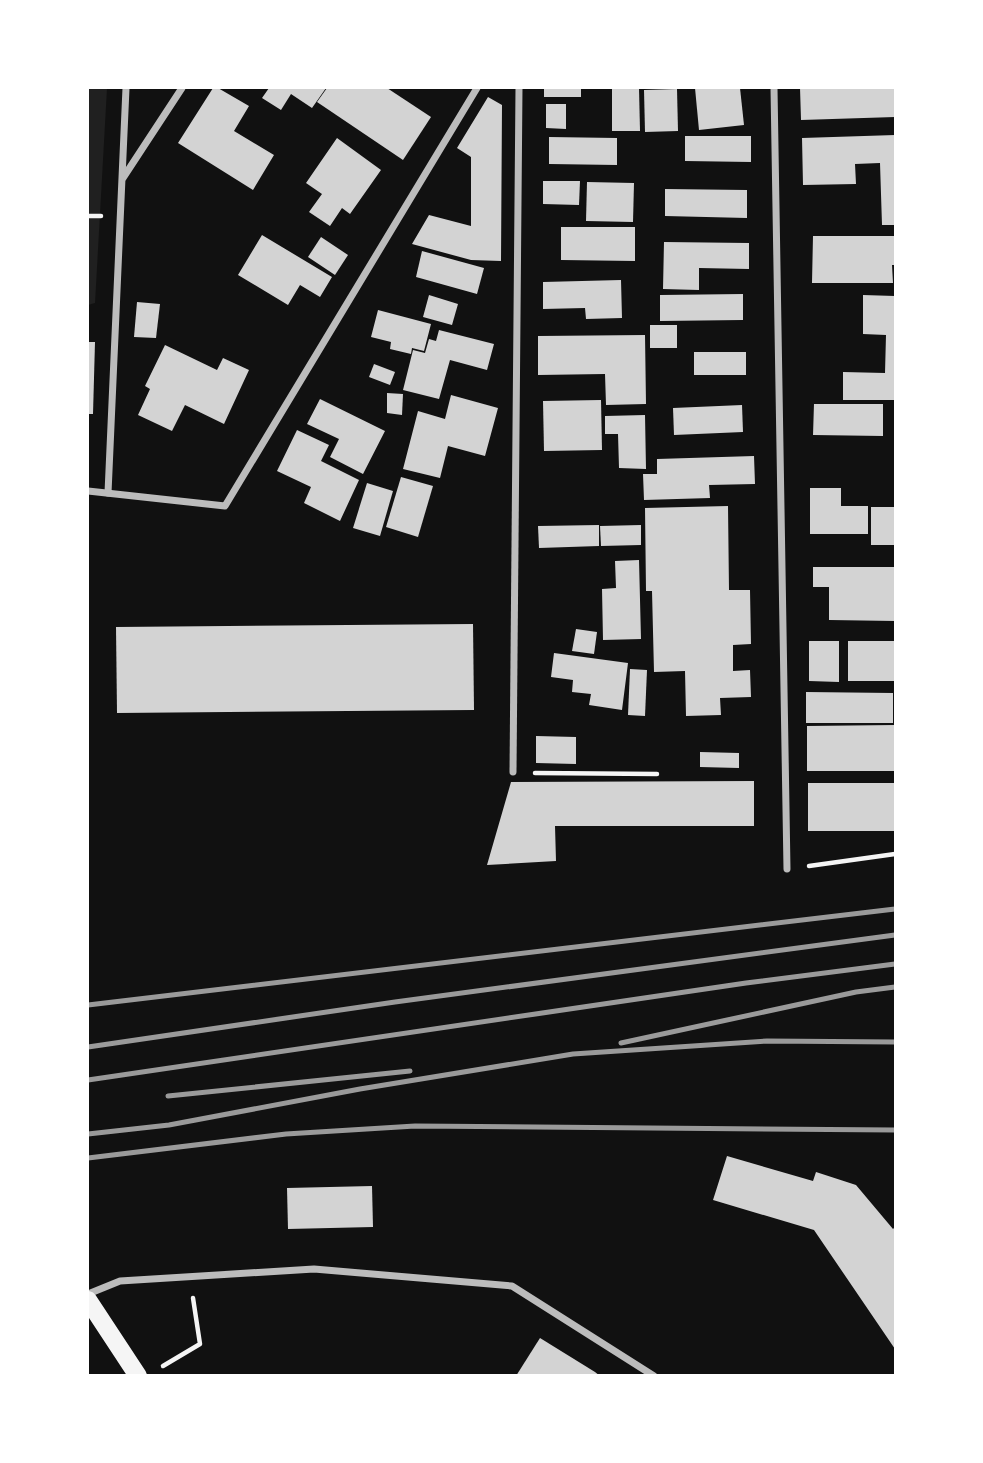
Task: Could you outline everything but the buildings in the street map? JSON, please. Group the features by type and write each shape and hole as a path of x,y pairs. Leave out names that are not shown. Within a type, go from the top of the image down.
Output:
{"main road":[{"path":"88,1300 138,1376"}],"street":[{"path":"108,493 126,88"},
{"path":"122,179 182,88"},
{"path":"88,491 225,506 477,88"},
{"path":"513,772 519,88"},
{"path":"774,88 787,869"},
{"path":"88,1294 120,1281 314,1269 512,1286 654,1376"}],"path":[{"path":"513,772 657,774"},
{"path":"787,869 895,854"},
{"path":"160,1368 200,1344 190,1277"}],"shaded area":[{"path":"88,88 107,88 95,303 88,305"}],"railway":[{"path":"88,1005 895,909"},
{"path":"88,1047 395,1002 895,935"},
{"path":"88,1080 746,983 895,964"},
{"path":"621,1043 856,992 895,987"},
{"path":"88,1134 169,1125 360,1089 573,1054 767,1041 895,1042"},
{"path":"168,1096 410,1071"},
{"path":"88,1158 286,1134 415,1126 895,1130"}]}
